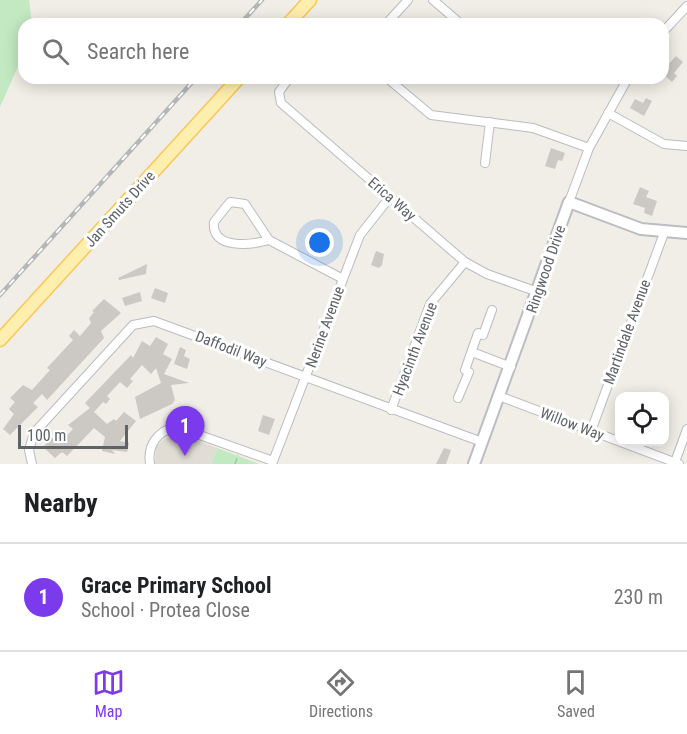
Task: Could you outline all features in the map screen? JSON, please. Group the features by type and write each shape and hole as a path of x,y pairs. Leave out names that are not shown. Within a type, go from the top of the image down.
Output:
{"main road":[{"path":"294,18 310,0"},
{"name":"Jan Smuts Drive","path":"0,340 234,84"}],"street":[{"path":"392,18 408,0"},
{"path":"433,0 454,18"},
{"path":"669,26 687,6"},
{"name":"Erica Way","path":"285,84 279,92 281,103 465,262 487,274 538,292"},
{"path":"394,84 426,113 539,130 589,148"},
{"name":"Ringwood Drive","path":"474,464 589,148 625,84"},
{"path":"608,113 664,144 687,146"},
{"path":"485,163 490,122"},
{"name":"Nerine Avenue","path":"273,463 363,229 390,197"},
{"path":"269,240 246,244 222,240 214,232 214,222 230,202 239,201 250,209 269,240 343,279"},
{"path":"569,202 640,229 664,233 687,233"},
{"name":"Martindale Avenue","path":"591,431 664,233"},
{"name":"Hyacinth Avenue","path":"391,410 430,304 465,262"},
{"path":"458,398 469,372 465,370 478,333 483,334 492,310"},
{"name":"Daffodil Way","path":"32,464 29,450 34,433 124,334 133,325 142,322 165,324 482,442"},
{"path":"472,352 510,367"},
{"name":"Willow Way","path":"499,396 677,463"},
{"path":"150,464 149,457 154,439 169,428 177,427 273,463"},
{"path":"677,463 687,429"}],"shaded area":[{"path":"181,435 217,448 211,464 155,464 156,447 164,439"}],"green space":[{"path":"0,0 29,0 31,18 18,18 18,66 0,107"},
{"path":"217,448 259,464 211,464"}],"building":[{"path":"676,56 683,62 674,73 677,76 672,82 669,79 669,64"},
{"path":"646,98 652,101 644,116 630,108 635,99 643,103"},
{"path":"551,148 565,153 562,161 558,160 555,169 545,166"},
{"path":"640,187 649,191 646,197 657,201 652,216 644,213 645,208 633,204"},
{"path":"376,251 384,254 382,265 379,268 371,265"},
{"path":"147,264 146,274 119,280 118,278"},
{"path":"155,288 168,293 165,303 151,298"},
{"path":"140,292 142,301 125,306 122,298"},
{"path":"104,299 121,313 101,331 104,338 47,400 42,394 33,403 38,407 10,435 3,429 14,414 9,409 15,402 10,398 23,385 32,390 50,370 47,368 73,340 69,336 74,330 80,336 91,323 89,318 94,312 92,311"},
{"path":"156,337 168,344 163,354 172,359 164,374 189,383 171,385 175,400 172,404 140,419 135,397 161,383 156,368 151,374 142,365 130,379 133,381 127,388 120,382 107,396 110,399 106,404 103,402 94,412 107,424 114,419 116,421 124,412 136,421 120,441 129,443 127,452 112,450 115,454 102,451 105,437 94,428 67,456 62,452 55,458 43,447 52,438 59,444 73,429 68,425 90,408 85,403 131,355 133,358 142,341 150,346"},
{"path":"180,347 186,350 184,356 190,359 187,369 174,364"},
{"path":"263,415 275,419 269,435 258,431"},
{"path":"444,448 451,450 446,464 436,464"}],"railway":[{"path":"246,18 262,0"},
{"path":"0,295 191,84"}],"place":[{"name":"Grace Primary School","path":"185,456"}]}
